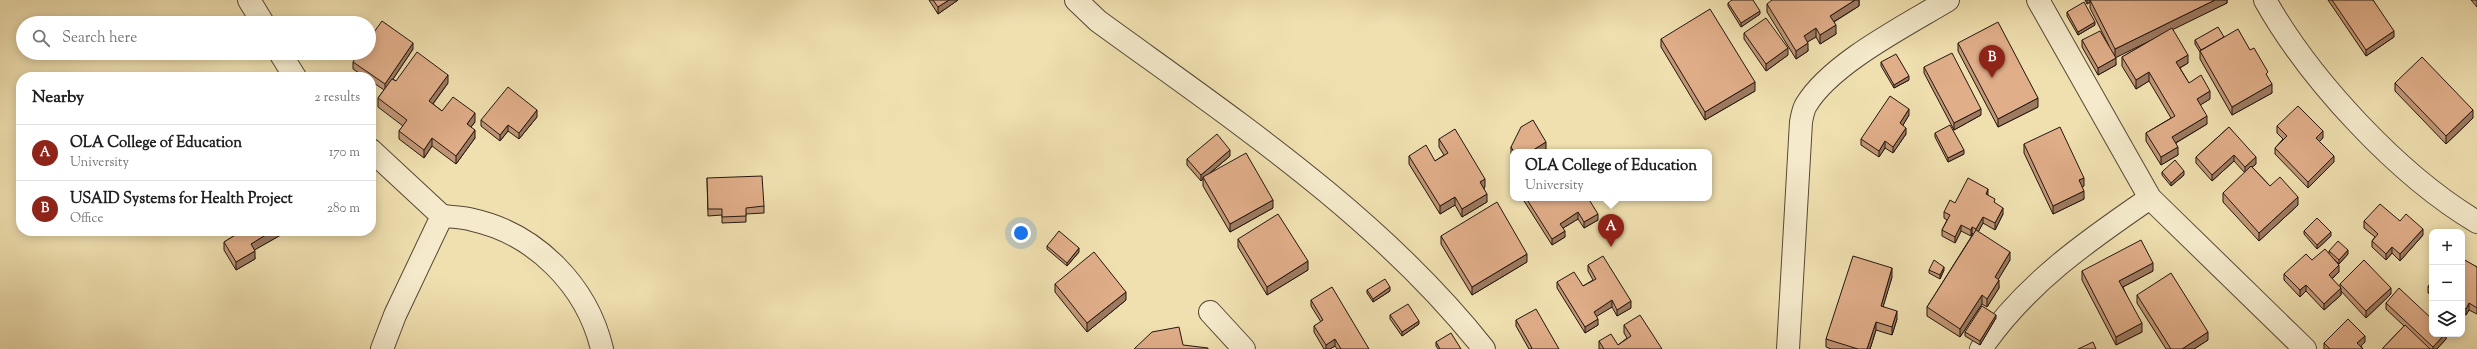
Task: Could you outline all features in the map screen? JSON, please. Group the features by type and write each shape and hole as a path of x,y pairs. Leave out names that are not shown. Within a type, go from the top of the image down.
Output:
{"street":[{"path":"249,0 259,16"},
{"path":"1076,0 1098,21 1296,166 1393,250 1454,311 1484,349"},
{"path":"1788,349 1801,122 1806,105 1818,90 1841,68 1948,0"},
{"path":"2038,0 2150,198 2305,349"},
{"path":"2266,0 2309,64 2361,126 2388,154 2419,180 2477,222"},
{"path":"284,60 292,72"},
{"path":"376,155 442,216 473,220 500,229 546,255 573,284 598,333 602,349"},
{"path":"1992,343 2008,311 2083,244 2150,198"},
{"path":"382,349 395,315 442,216"},
{"path":"1210,312 1244,349"}],"building":[{"path":"933,0 949,0 938,7"},
{"path":"1732,0 1753,0 1760,11 1741,23 1728,3"},
{"path":"1772,0 1855,0 1830,16 1836,25 1820,35 1816,28 1804,36 1808,43 1796,51 1767,4"},
{"path":"2090,0 2215,0 2115,49"},
{"path":"2332,0 2373,0 2394,31 2366,50"},
{"path":"2084,2 2095,22 2078,32 2067,12"},
{"path":"1710,9 1755,82 1705,112 1661,39"},
{"path":"1766,18 1788,48 1766,64 1744,33"},
{"path":"382,21 413,43 385,84 376,78 376,72 368,72 353,62 354,60 376,60 376,29"},
{"path":"1998,22 2038,98 1998,119 1958,43"},
{"path":"2218,27 2224,37 2201,50 2195,40"},
{"path":"2172,28 2188,55 2176,62 2189,83 2201,75 2210,91 2197,99 2207,116 2172,137 2178,147 2161,157 2146,133 2175,116 2149,72 2136,80 2122,57"},
{"path":"2238,29 2250,50 2254,48 2268,72 2266,74 2272,84 2232,107 2200,51"},
{"path":"2100,31 2116,58 2098,68 2082,40"},
{"path":"417,52 448,75 429,101 442,111 453,97 475,113 467,124 475,130 456,156 432,138 424,150 399,131 407,120 378,98 392,79 396,81"},
{"path":"1952,53 1981,109 1954,123 1924,67"},
{"path":"1896,54 1909,76 1894,85 1881,62"},
{"path":"2422,57 2473,110 2446,136 2395,83"},
{"path":"508,87 537,110 519,133 508,125 500,135 481,120"},
{"path":"1890,96 1909,109 1900,123 1906,128 1893,147 1885,141 1879,151 1861,139"},
{"path":"2298,106 2323,131 2316,138 2334,156 2308,182 2275,148 2287,136 2277,126"},
{"path":"1533,120 1546,142 1535,149 1512,149 1511,147 1521,127"},
{"path":"1950,125 1964,150 1948,158 1935,133"},
{"path":"2060,127 2084,178 2079,180 2084,191 2053,206 2024,144"},
{"path":"2229,127 2256,157 2245,167 2234,155 2212,175 2196,157"},
{"path":"1455,129 1485,179 1480,182 1487,194 1462,209 1455,197 1440,206 1409,156 1426,145 1435,161 1448,153 1439,139"},
{"path":"1217,134 1230,150 1201,175 1187,159"},
{"path":"1246,153 1273,200 1230,224 1203,177"},
{"path":"2175,160 2184,171 2171,183 2162,172"},
{"path":"2251,166 2270,186 2280,177 2298,197 2259,233 2223,193"},
{"path":"762,176 764,206 746,208 746,216 722,217 722,209 708,209 707,178"},
{"path":"1968,178 1988,189 1986,194 1995,199 1994,202 2003,208 1995,223 1983,217 1976,229 1972,227 1971,230 1961,225 1955,237 1942,230 1950,215 1944,212 1950,200 1955,203"},
{"path":"1528,201 1590,201 1598,214 1584,222 1578,212 1560,224 1565,231 1552,239"},
{"path":"1497,202 1527,254 1472,287 1441,236"},
{"path":"2380,204 2400,221 2406,214 2423,229 2400,254 2392,247 2386,254 2372,241 2378,234 2364,221"},
{"path":"1278,214 1308,261 1267,287 1238,239"},
{"path":"2317,218 2331,232 2317,245 2304,231"},
{"path":"1976,230 2010,252 1995,277 1999,280 1987,299 1982,295 1960,329 1927,307"},
{"path":"1059,231 1079,248 1067,263 1047,246"},
{"path":"234,236 264,236 251,244 255,251 236,262 224,242"},
{"path":"2141,240 2153,263 2119,281 2142,323 2116,337 2082,271"},
{"path":"2338,241 2348,250 2339,260 2329,251"},
{"path":"2325,249 2339,265 2329,275 2341,288 2324,304 2306,285 2300,290 2284,274 2306,254 2312,260"},
{"path":"1094,252 1126,292 1087,323 1055,284"},
{"path":"1603,256 1631,301 1617,310 1612,300 1594,312 1598,319 1585,327 1557,282 1574,272 1583,286 1596,279 1588,265"},
{"path":"1853,256 1892,268 1881,306 1897,311 1892,327 1876,322 1867,349 1858,349 1826,339"},
{"path":"1934,260 1944,267 1940,275 1929,270"},
{"path":"2364,260 2391,288 2366,311 2340,284"},
{"path":"2465,260 2477,267 2477,308 2469,303 2466,309"},
{"path":"2171,273 2208,332 2182,349 2171,349 2137,295"},
{"path":"1385,279 1390,287 1373,299 1367,290"},
{"path":"1332,287 1369,349 1341,349 1335,339 1326,345 1314,326 1323,320 1311,300"},
{"path":"2399,288 2429,316 2429,337 2442,337 2433,347 2386,303"},
{"path":"1408,304 1419,321 1402,332 1390,315"},
{"path":"1982,306 1996,315 1980,341 1965,332"},
{"path":"1536,309 1559,349 1531,349 1532,348 1516,320"},
{"path":"1640,315 1662,349 1604,349 1599,341 1611,334 1618,345 1631,336 1624,325"},
{"path":"2348,319 2365,336 2357,343 2363,349 2330,349 2324,343"},
{"path":"2405,325 2430,349 2382,349"},
{"path":"1179,327 1183,345 1208,349 1134,349 1152,332"},
{"path":"1451,333 1461,349 1440,349 1436,342"},
{"path":"2093,342 2096,349 2078,349"}],"place":[{"name":"USAID Systems for Health Project","path":"1992,78"},
{"name":"OLA College of Education","path":"1611,247"}]}
